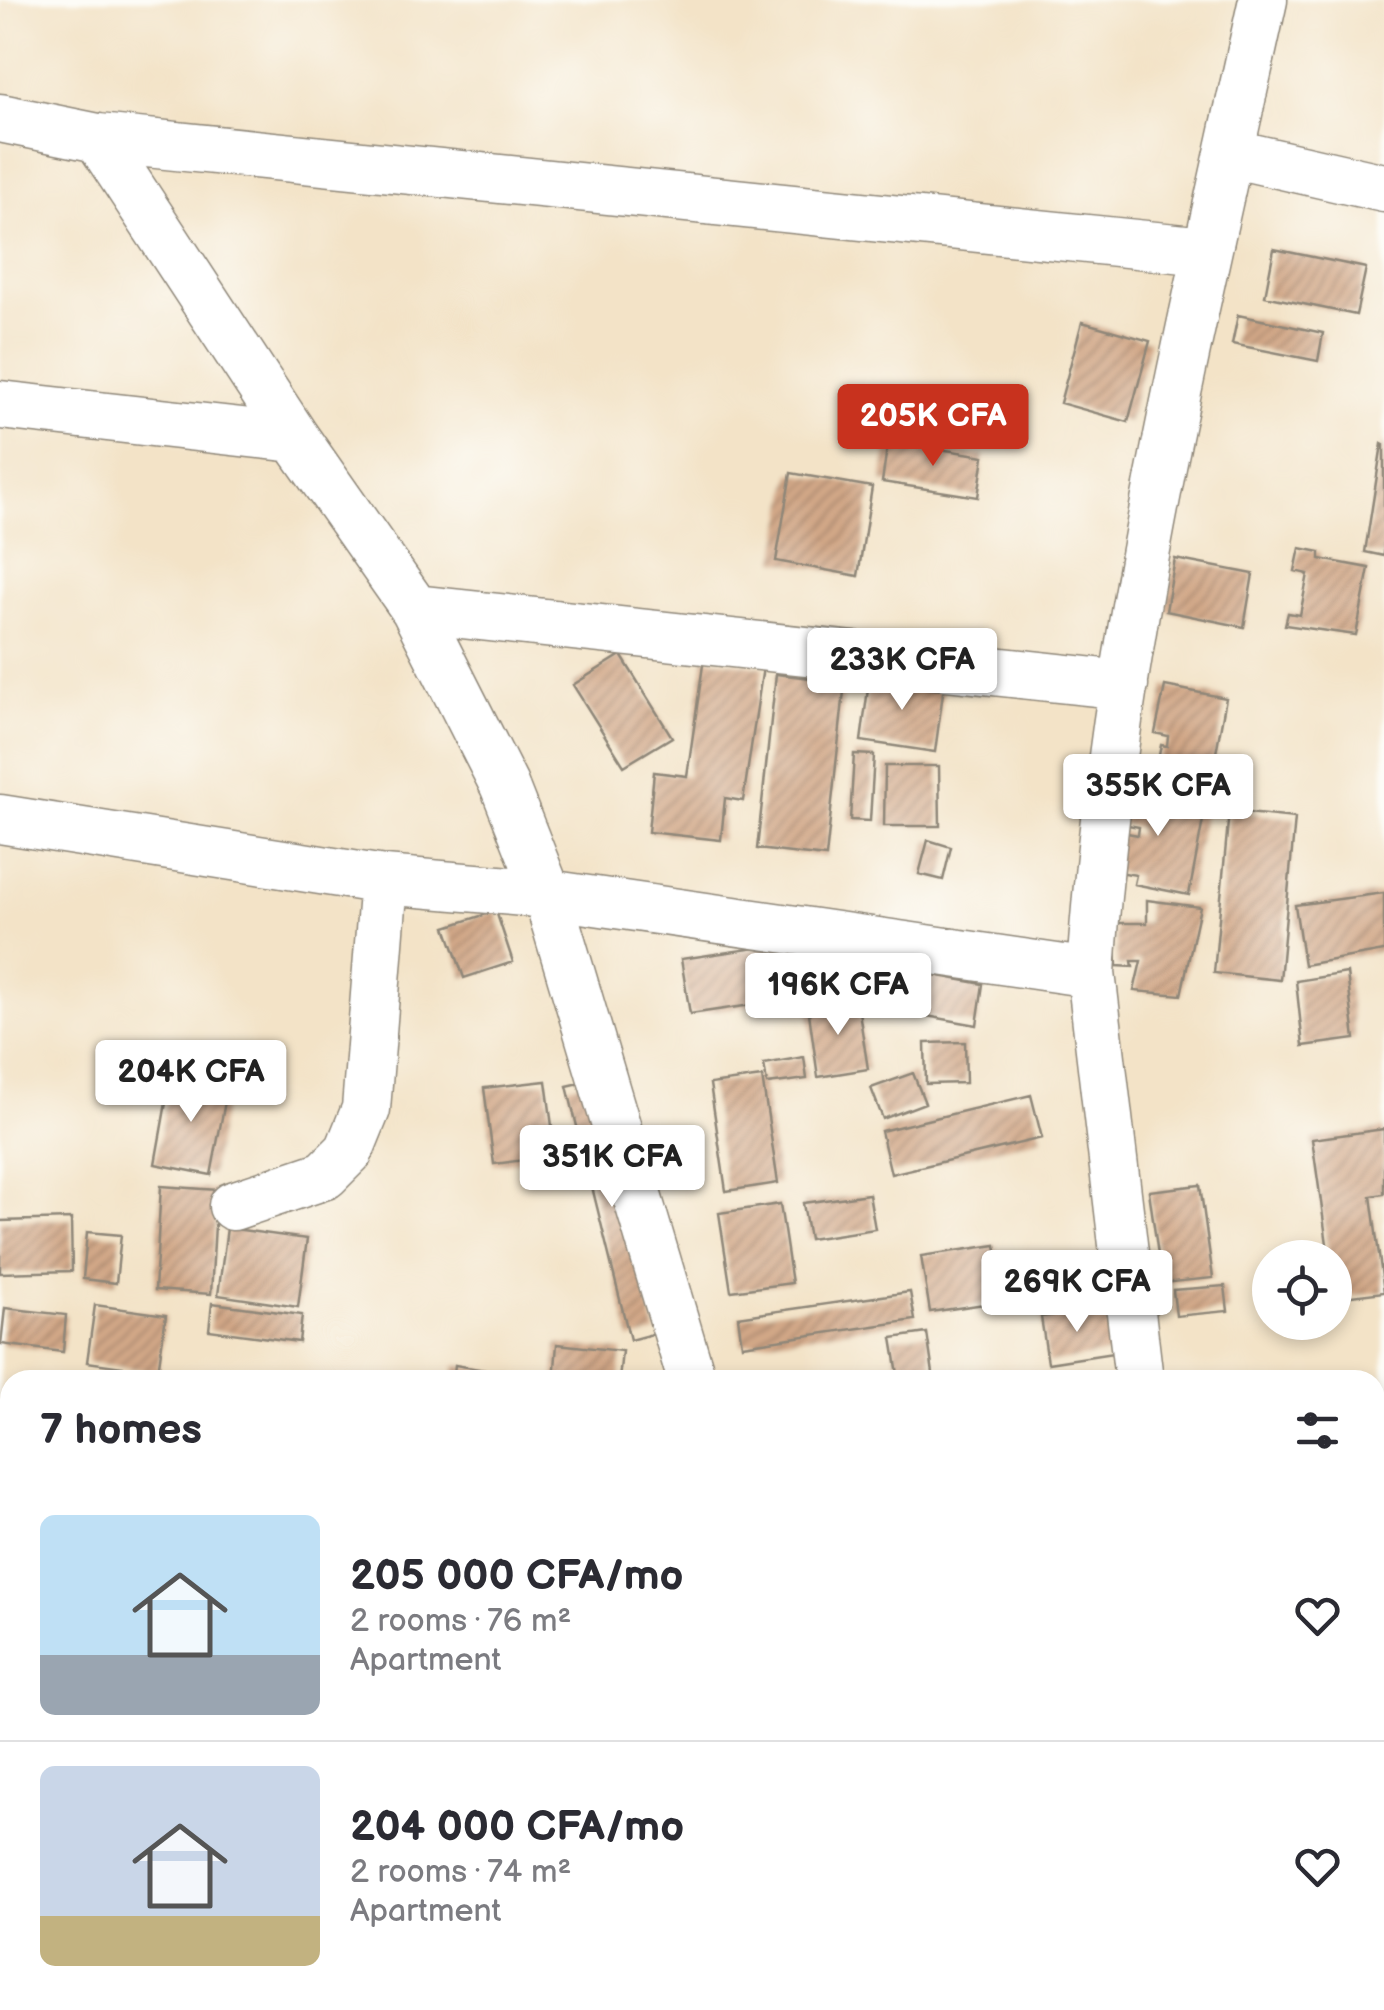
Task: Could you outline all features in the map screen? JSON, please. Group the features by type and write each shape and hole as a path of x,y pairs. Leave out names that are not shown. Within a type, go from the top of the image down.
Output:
{"street":[{"path":"1138,1370 1091,974 1103,825 1124,685 1205,251 1263,0"},
{"path":"0,118 98,138 1205,251"},
{"path":"98,138 295,438 415,608 504,785 547,894 689,1370"},
{"path":"1230,153 1384,188"},
{"path":"0,405 295,438"},
{"path":"415,608 1124,685"},
{"path":"0,819 384,880 547,894 1091,974"},
{"path":"232,1206 324,1175 349,1151 366,1109 384,880"}],"building":[{"path":"1274,249 1366,268 1356,315 1265,296"},
{"path":"1238,315 1323,333 1318,361 1232,344"},
{"path":"1082,322 1150,341 1128,422 1060,403"},
{"path":"888,441 984,456 978,497 882,482"},
{"path":"1384,445 1384,556 1365,552"},
{"path":"791,473 872,487 858,576 776,561"},
{"path":"1300,548 1320,552 1320,559 1369,568 1356,635 1285,625 1288,613 1300,615 1308,574 1295,571"},
{"path":"1175,559 1253,574 1244,627 1166,611"},
{"path":"621,655 672,737 624,766 573,685"},
{"path":"704,658 763,667 743,801 725,798 721,840 648,832 654,772 687,776"},
{"path":"776,674 845,682 826,857 757,849"},
{"path":"870,674 944,685 935,752 861,741"},
{"path":"1165,686 1226,698 1210,786 1155,776 1161,745 1167,746 1168,736 1155,733"},
{"path":"854,754 874,755 870,821 850,820"},
{"path":"885,766 939,766 940,826 884,826"},
{"path":"1125,784 1144,787 1142,796 1154,799 1156,789 1197,797 1195,807 1205,809 1189,895 1134,884 1136,875 1108,870 1116,831 1138,835 1139,827 1117,823"},
{"path":"1229,811 1295,818 1280,980 1214,973"},
{"path":"928,840 951,847 943,880 919,874"},
{"path":"1384,893 1384,951 1304,965 1295,905"},
{"path":"1147,900 1200,907 1181,995 1134,991 1141,961 1132,961 1133,967 1117,966 1115,923 1147,923"},
{"path":"496,911 513,962 464,978 446,927"},
{"path":"791,943 799,998 690,1014 681,959"},
{"path":"873,964 983,984 977,1025 865,1005"},
{"path":"1347,973 1355,1039 1303,1046 1296,981"},
{"path":"857,999 868,1069 818,1077 808,1006"},
{"path":"965,1042 966,1083 926,1084 925,1043"},
{"path":"804,1057 807,1079 767,1084 764,1064"},
{"path":"913,1073 925,1103 883,1119 871,1088"},
{"path":"171,1075 228,1086 211,1175 155,1164"},
{"path":"762,1077 778,1183 726,1191 710,1084"},
{"path":"593,1080 656,1333 630,1340 567,1086"},
{"path":"546,1081 556,1156 494,1164 484,1088"},
{"path":"1031,1095 1042,1138 891,1174 881,1131"},
{"path":"1384,1129 1384,1194 1371,1196 1384,1292 1352,1296 1352,1240 1326,1240 1312,1139"},
{"path":"1200,1185 1213,1278 1162,1283 1149,1191"},
{"path":"161,1186 217,1190 211,1294 155,1290"},
{"path":"869,1194 875,1229 809,1239 803,1203"},
{"path":"780,1204 792,1283 731,1291 719,1213"},
{"path":"71,1219 72,1271 0,1273 0,1221"},
{"path":"227,1228 307,1239 298,1307 218,1295"},
{"path":"87,1232 121,1235 116,1283 83,1279"},
{"path":"996,1245 1005,1301 930,1312 921,1256"},
{"path":"1225,1286 1228,1311 1176,1316 1173,1290"},
{"path":"910,1292 915,1320 742,1345 738,1317"},
{"path":"212,1303 302,1315 299,1342 209,1330"},
{"path":"95,1305 166,1315 158,1370 87,1362"},
{"path":"5,1308 66,1315 63,1352 1,1344"},
{"path":"1106,1308 1113,1353 1048,1363 1041,1317"},
{"path":"927,1333 933,1370 897,1370 892,1338"},
{"path":"557,1344 622,1351 620,1370 555,1370"},
{"path":"455,1365 485,1370 454,1370"}]}
